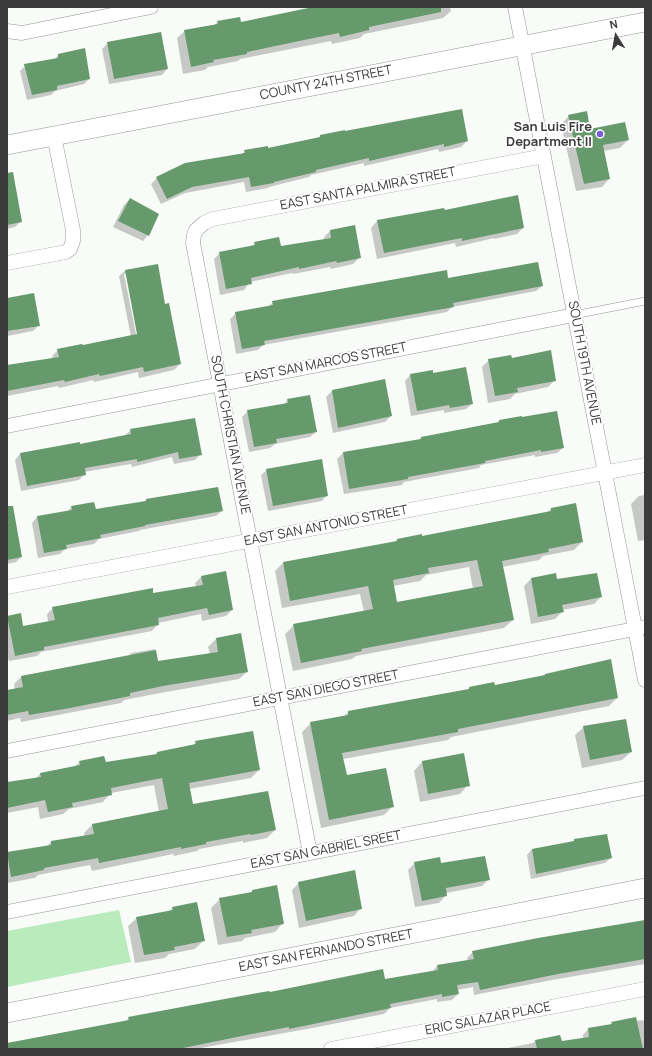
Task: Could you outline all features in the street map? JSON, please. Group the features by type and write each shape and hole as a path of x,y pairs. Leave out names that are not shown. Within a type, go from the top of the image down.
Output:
{"street":[{"path":"7,31 22,32 151,7"},
{"name":"SOUTH 19TH AVENUE","path":"515,7 605,473 640,628 645,680"},
{"name":"COUNTY 24TH STREET","path":"7,145 645,22"},
{"path":"7,263 66,252 70,249 73,241 73,230 54,136"},
{"name":"EAST SANTA PALMIRA STREET","path":"196,230 204,223 213,219 544,156"},
{"name":"SOUTH CHRISTIAN AVENUE","path":"196,230 192,243 310,853"},
{"name":"EAST SAN MARCOS STREET","path":"7,426 574,315"},
{"name":"EAST SAN ANTONIO STREET","path":"7,587 645,465"},
{"name":"EAST SAN DIEGO STREET","path":"7,750 640,628"},
{"name":"EAST SAN GABRIEL SREET","path":"7,912 645,788"},
{"name":"EAST SAN FERNANDO STREET","path":"7,1013 645,888"},
{"name":"ERIC SALAZAR PLACE","path":"331,1049 645,989"}],"lane":[{"path":"574,315 645,302"}],"green space":[{"path":"119,910 131,962 7,987 7,931"}],"building":[{"path":"313,7 441,7 441,12 369,27 369,30 340,37 339,33 304,40 247,52 247,54 213,60 214,62 191,67 184,30 218,24 217,21 240,17 241,22"},
{"path":"161,32 168,69 114,79 107,42"},
{"path":"85,48 90,79 57,86 57,90 32,95 24,64 58,58 58,54"},
{"path":"462,109 468,141 444,147 444,144 369,161 369,158 316,170 316,172 274,183 251,187 249,177 192,187 167,199 156,177 185,163 245,153 244,150 268,146 268,148 345,130"},
{"path":"587,111 590,129 625,122 629,140 603,145 610,179 584,184 568,115"},
{"path":"13,172 22,222 7,225 7,173"},
{"path":"518,195 524,228 462,241 462,238 384,253 377,220 444,208 445,210"},
{"path":"130,198 159,214 149,236 118,221"},
{"path":"355,225 361,258 337,263 336,261 299,269 299,267 251,278 252,284 226,289 219,252 255,245 254,242 279,237 281,246 331,238 330,230"},
{"path":"538,262 543,286 453,303 454,307 264,341 265,345 242,349 235,312 273,305 272,301 447,270 448,278"},
{"path":"158,264 165,304 169,303 181,364 144,372 143,367 100,376 99,374 65,382 64,380 7,391 7,365 59,357 57,349 137,334 125,270"},
{"path":"34,293 40,326 7,331 7,298"},
{"path":"551,350 556,381 517,388 518,392 495,396 488,359 511,355 512,358"},
{"path":"466,367 473,404 450,408 449,405 417,411 410,374 433,370 433,373"},
{"path":"385,379 392,416 338,428 332,390"},
{"path":"310,395 317,432 276,439 277,443 254,447 247,410 288,403 287,399"},
{"path":"557,411 564,448 541,452 541,450 485,461 485,463 408,477 408,479 349,489 343,452 421,439 421,437 499,422 499,420"},
{"path":"195,418 202,455 179,459 178,452 137,462 137,459 85,468 86,475 27,486 20,453 80,442 80,444 131,434 130,429"},
{"path":"322,459 328,496 273,506 266,469"},
{"path":"218,487 223,511 100,535 101,538 66,545 67,549 44,553 37,516 72,510 71,506 94,502 96,509"},
{"path":"576,503 583,542 548,549 549,552 502,561 514,620 361,649 362,651 301,663 293,624 373,609 368,586 290,601 283,562 397,541 397,539 422,534 422,536 551,511 551,508","holes":["477,560 483,586 397,602 393,580 429,573 428,568"]},
{"path":"7,506 13,506 22,557 7,560"},
{"path":"226,571 233,610 209,615 207,608 158,618 159,625 44,647 44,650 15,656 7,616 21,613 23,626 55,620 52,607 153,588 153,593 203,585 201,576"},
{"path":"556,573 557,579 597,573 602,597 562,605 564,612 538,617 531,578"},
{"path":"241,633 248,672 163,686 130,693 130,696 70,708 29,715 28,711 7,715 7,690 23,687 21,676 156,650 158,661 218,652 216,638"},
{"path":"611,659 618,698 458,729 458,732 342,753 347,775 386,768 394,807 329,820 310,722 348,715 348,711 469,689 469,687 494,682 495,685"},
{"path":"626,719 632,752 590,760 583,726"},
{"path":"253,731 260,770 189,783 193,804 268,791 276,830 206,842 206,844 181,849 181,847 99,863 98,858 44,868 44,870 11,877 7,852 51,845 51,841 94,834 92,824 168,809 162,778 111,788 112,795 72,803 73,807 48,812 45,800 7,808 7,782 41,777 40,773 80,765 79,761 104,756 106,762 157,754 157,752 196,744 195,741"},
{"path":"464,753 470,786 428,794 422,761"},
{"path":"607,834 612,858 536,874 532,849 574,841 574,839"},
{"path":"485,856 490,880 446,888 447,896 422,901 414,862 440,857 441,863"},
{"path":"355,870 362,909 306,921 298,882"},
{"path":"277,885 284,924 251,930 252,933 227,937 219,898 252,892 252,890"},
{"path":"197,902 205,941 174,947 175,950 144,955 136,917 173,910 172,907"},
{"path":"645,920 645,959 558,974 480,990 478,982 457,985 459,994 442,997 442,994 390,1004 391,1008 289,1029 289,1027 178,1049 7,1049 7,1043 129,1020 128,1017 270,992 383,969 385,979 438,970 437,965 474,959 472,951"},
{"path":"636,1017 643,1049 537,1049 535,1040 560,1035 562,1041 589,1037 588,1028 612,1024 611,1022"}],"place":[{"name":"San Luis Fire Department II","path":"600,134"}]}
